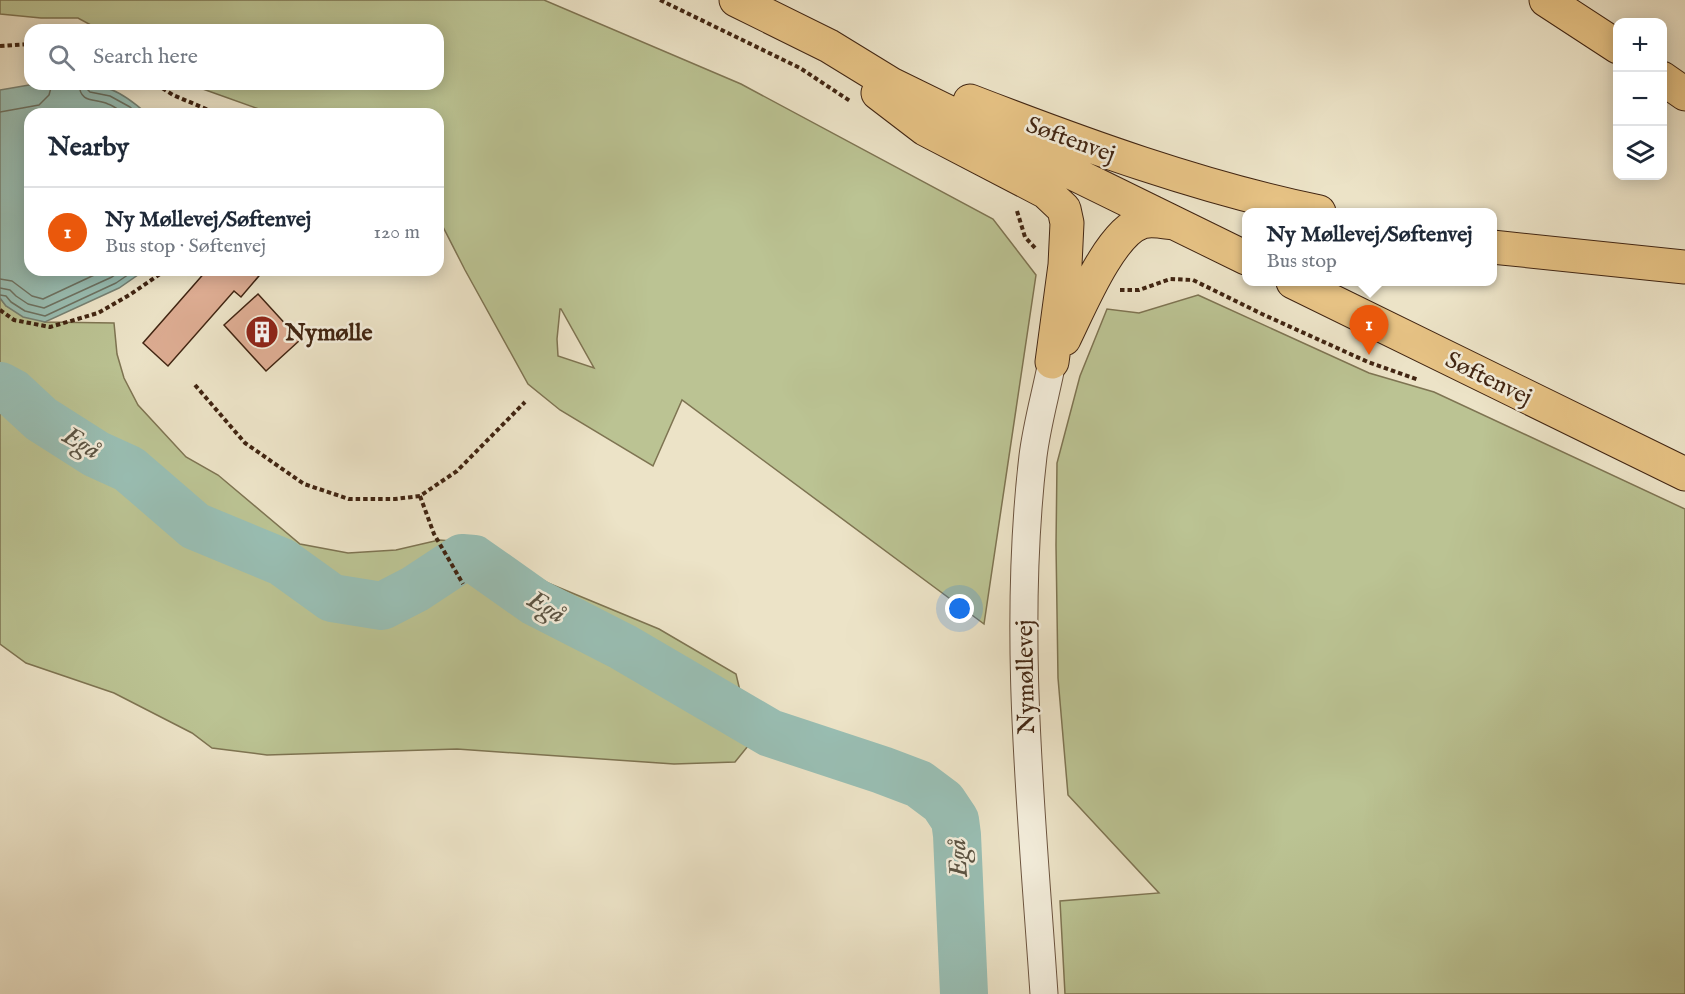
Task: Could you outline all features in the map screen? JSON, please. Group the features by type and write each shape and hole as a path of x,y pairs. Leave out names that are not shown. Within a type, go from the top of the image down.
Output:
{"main road":[{"name":"Søftenvej","path":"736,0 829,46 891,84 1242,256"},
{"path":"1546,0 1613,44"},
{"name":"Søftenvej","path":"829,46 912,76 962,99 1067,139 1234,192 1299,208"},
{"path":"829,46 881,96 925,129 1047,192 1064,209 1080,272 1052,362"},
{"path":"1667,81 1685,94"},
{"path":"1080,272 1130,229 1143,222 1158,220 1174,223"},
{"path":"1497,248 1685,267"},
{"name":"Søftenvej","path":"1301,286 1685,474"}],"street":[{"name":"Nymøllevej","path":"1044,994 1027,748 1024,602 1027,515 1034,453 1052,362"}],"path":[{"path":"660,0 800,68 856,106"},
{"path":"0,46 24,44"},
{"path":"165,90 204,108"},
{"path":"1014,203 1025,237 1032,246 1041,253 1116,290 1139,291 1170,279 1193,280 1368,362 1421,380"},
{"path":"0,310 14,320 50,327 98,313 157,276"},
{"path":"195,385 245,443 304,484 349,499 395,499 420,496 456,471 525,402"},
{"path":"420,496 434,534 463,584"}],"green space":[{"path":"0,0 544,0 741,84 993,219 1036,275 984,624 682,400 653,466 560,410 528,384 444,229 444,108 256,108 206,90 444,90 444,24 89,24 78,18 41,18 0,14","holes":["560,309 561,309 594,368 558,356"]},
{"path":"1198,295 1369,373 1434,392 1685,509 1685,994 1065,994 1060,901 1159,893 1068,795 1058,678 1057,463 1080,376 1107,309 1139,313"},
{"path":"0,298 6,306 45,322 114,323 117,354 124,378 138,405 186,457 218,475 300,544 348,553 396,550 439,540 478,543 548,583 659,629 736,674 752,741 735,762 674,764 457,749 267,755 212,748 192,733 114,693 26,663 0,644"}],"water":[{"path":"24,86 24,90 112,90 140,108 24,108 24,276 136,276 119,288 45,322 23,317 6,306 0,298 0,90"}],"building":[{"path":"202,276 259,276 241,297 234,291 168,366 143,343"},
{"name":"Nymølle","path":"258,294 300,340 266,371 224,325"}],"waterway":[{"name":"Egå","path":"0,386 13,393 41,419 96,454 129,469 195,526 282,562 332,598 382,606 415,589 462,558 474,559 535,602 623,647 770,733 919,784 943,802 955,820 964,994"}],"place":[{"name":"Nymølle","path":"262,332"},
{"name":"Ny Møllevej/Søftenvej","path":"1369,355"}]}
